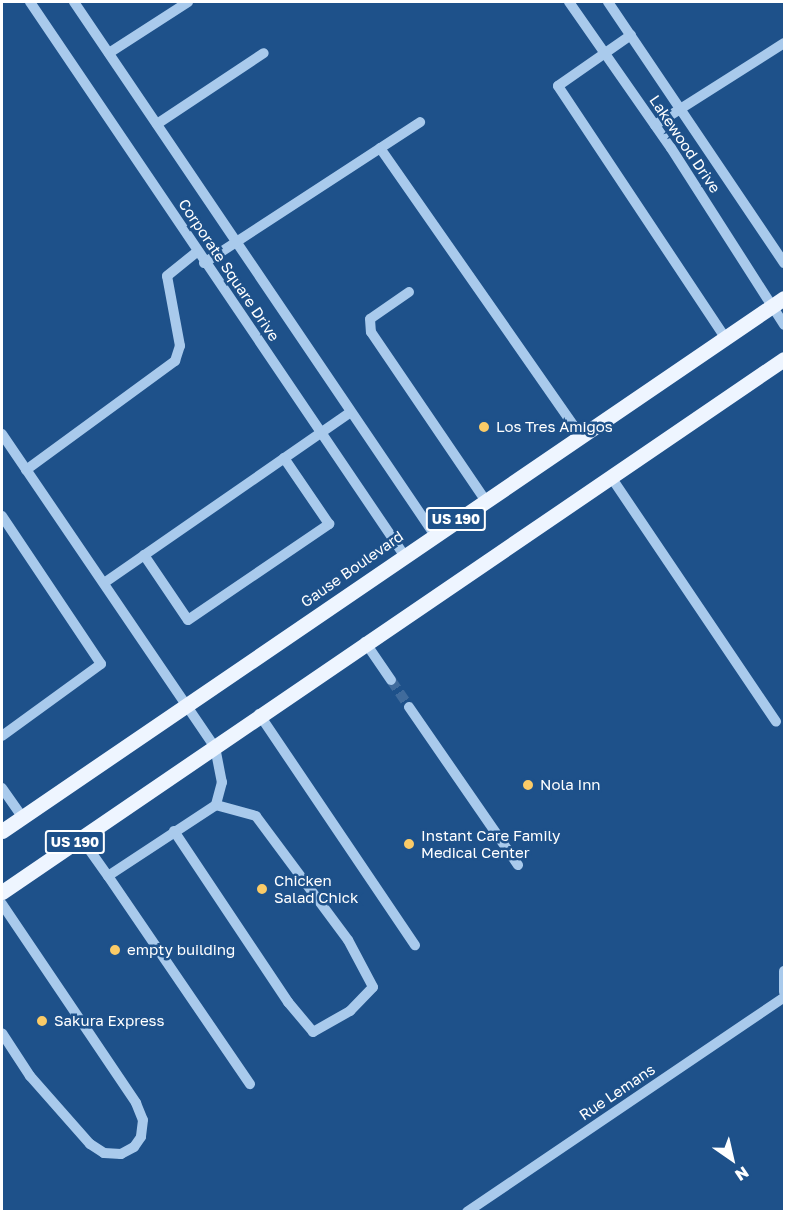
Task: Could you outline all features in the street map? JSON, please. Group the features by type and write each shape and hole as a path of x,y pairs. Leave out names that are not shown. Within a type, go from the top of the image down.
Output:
{"main road":[{"name":"Gause Boulevard","path":"2,831 434,534 779,302"},
{"name":"US 190","path":"2,892 215,747 259,714 784,359"}],"street":[{"name":"Corporate Square Drive","path":"30,2 204,263 322,432 404,555"},
{"name":"Corporate Square Drive","path":"74,2 434,534"},
{"path":"109,53 188,2"},
{"name":"Lakewood Drive","path":"569,2 779,302 784,325"},
{"name":"Lakewood Drive","path":"608,2 784,263"},
{"path":"631,35 558,86 725,337"},
{"path":"655,125 784,43"},
{"path":"157,124 264,54"},
{"path":"204,263 420,122"},
{"path":"381,148 580,435"},
{"path":"26,470 175,361 180,346 167,276 197,252"},
{"path":"409,292 370,319 371,332 485,500"},
{"path":"104,583 351,412"},
{"path":"2,434 5,447 26,470 188,703 215,747 222,782 216,805 108,876"},
{"path":"144,555 188,620 310,537 328,524 284,458"},
{"path":"611,477 776,722"},
{"path":"2,516 101,664 2,736"},
{"path":"365,642 391,680"},
{"path":"409,707 518,865"},
{"path":"259,714 415,945"},
{"path":"2,788 22,818"},
{"path":"174,831 288,1002 313,1032 350,1011 373,987 348,940 255,816 216,805"},
{"path":"81,838 250,1084"},
{"path":"2,904 136,1103 143,1120 141,1137 134,1147 121,1154 104,1153 90,1144 30,1076 2,1033"},
{"path":"784,971 784,992"},
{"name":"Rue Lemans","path":"467,1212 784,997"}],"tunnel":[{"path":"391,680 409,707"}],"place":[{"name":"Los Tres Amigos","path":"484,427"},
{"name":"Nola Inn","path":"528,785"},
{"name":"Instant Care Family Medical Center","path":"409,844"},
{"name":"Chicken Salad Chick","path":"262,889"},
{"name":"empty building","path":"115,950"},
{"name":"Sakura Express","path":"42,1021"}]}
